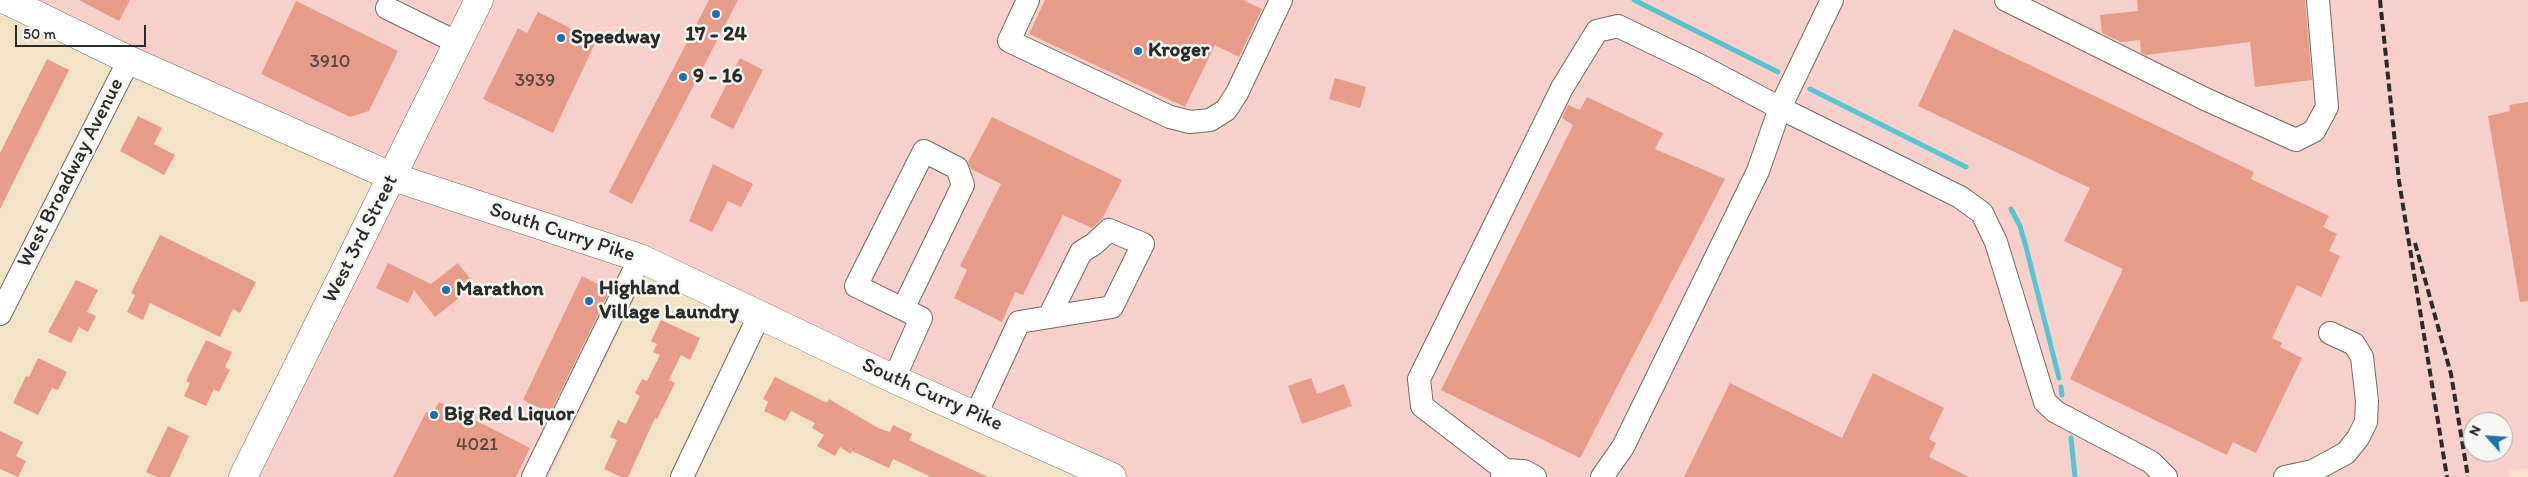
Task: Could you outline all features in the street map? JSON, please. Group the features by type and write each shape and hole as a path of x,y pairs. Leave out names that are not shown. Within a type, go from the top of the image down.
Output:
{"main road":[{"name":"South Curry Pike","path":"6,0 129,60 392,177 640,258 894,379 1112,477"},
{"name":"West 3rd Street","path":"243,477 479,0"}],"street":[{"path":"1028,0 1009,40 1170,117 1190,122 1210,120 1226,110 1237,93 1281,0"},
{"path":"1602,477 1623,447 1758,172 1780,108 1832,0"},
{"path":"2006,0 2205,100 2296,140 2314,131 2327,107 2318,0"},
{"path":"387,8 458,43"},
{"path":"1535,477 1524,471 1503,474 1422,406 1419,379 1562,88 1597,31 1618,26 1960,197 1982,213 1996,242 2045,402 2056,412 2151,462 2166,477"},
{"name":"West Broadway Avenue","path":"0,314 129,60"},
{"path":"894,379 921,318 856,286 924,150 957,168 963,185 903,309"},
{"path":"533,477 640,258"},
{"path":"682,477 759,316"},
{"path":"976,415 1019,322 1050,316"},
{"path":"2285,477 2313,471 2346,453 2358,438 2366,422 2367,401 2362,357 2354,344 2330,333"}],"shaded area":[{"path":"24,0 2528,0 2528,468 2509,471 2510,477 1129,477 648,269 549,477 248,477 391,176"}],"building":[{"path":"79,0 130,0 119,21"},
{"path":"709,0 738,0 632,204 609,192"},
{"name":"Kroger","path":"1045,0 1243,0 1262,9 1239,57 1215,45 1185,107 1029,34"},
{"path":"2137,0 2305,0 2312,80 2255,87 2250,42 2146,55 2141,53 2140,40 2121,42 2102,33 2100,15 2138,11"},
{"path":"296,1 398,51 369,111 350,117 261,74"},
{"name":"Speedway","path":"538,12 596,41 553,133 483,99 518,28 527,33"},
{"path":"1954,29 2254,172 2251,179 2329,216 2323,227 2337,234 2329,251 2340,256 2321,297 2297,285 2272,338 2282,343 2280,347 2302,358 2256,453 2233,442 2227,455 2070,379 2123,269 2064,241 2090,188 1918,106"},
{"path":"740,58 763,70 733,129 710,117"},
{"path":"47,59 69,70 0,209 0,153"},
{"path":"1335,78 1366,87 1360,108 1329,99"},
{"path":"1587,97 1663,133 1655,149 1725,179 1580,458 1441,390 1573,125 1562,118 1568,105 1580,110"},
{"path":"2528,102 2528,301 2520,302 2488,116 2510,111 2509,105"},
{"path":"138,116 162,128 154,144 175,155 164,175 120,151"},
{"path":"992,117 1122,180 1102,219 1092,228 1063,215 1023,295 1015,292 1002,322 954,298 967,270 960,266 1001,184 971,169 968,162"},
{"path":"713,164 753,184 741,207 728,201 712,232 689,221"},
{"path":"160,235 256,282 240,313 233,309 220,337 150,303 143,320 127,312 135,295 131,293"},
{"path":"388,263 431,284 458,263 475,285 435,317 414,290 408,303 376,288"},
{"path":"582,276 610,290 550,413 523,400"},
{"path":"76,280 98,290 87,312 96,316 88,332 79,327 71,343 48,332"},
{"path":"661,320 700,338 690,360 681,355 669,380 675,383 657,419 655,418 628,477 621,477 604,469 617,440 610,437 618,420 626,424 640,396 635,393 642,379 647,381 660,355 653,352 657,344 651,341"},
{"path":"206,340 232,352 225,367 230,370 219,392 214,389 206,406 184,396 190,383 186,381"},
{"path":"38,358 67,372 58,390 52,388 38,415 13,403 26,376 29,377"},
{"path":"1873,373 1944,408 1929,439 1936,443 1929,457 1969,477 1684,477 1730,383 1842,438"},
{"path":"775,377 827,403 829,399 878,428 890,432 893,425 912,434 909,440 988,477 931,477 893,459 889,468 852,451 851,454 840,447 835,456 817,446 824,435 812,428 815,423 791,411 785,421 764,411 768,402 763,399"},
{"path":"1311,378 1317,394 1344,384 1352,406 1302,424 1288,386"},
{"path":"439,402 530,448 516,477 393,477 426,412 432,415"},
{"path":"168,426 189,436 170,477 157,477 146,472"},
{"path":"0,431 23,442 16,456 26,461 18,477 0,469"}],"waterway":[{"path":"1634,0 1778,72"},
{"path":"1810,89 1966,167"},
{"path":"2011,209 2020,226 2026,247 2059,378"},
{"path":"2061,387 2062,395"},
{"path":"2071,438 2075,477"}],"railway":[{"path":"2380,0 2399,181 2447,477"},
{"path":"2415,243 2451,374 2468,477"}],"place":[{"name":"17 - 24","path":"716,14"},
{"name":"Speedway","path":"561,38"},
{"name":"Kroger","path":"1138,51"},
{"name":"9 - 16","path":"683,77"},
{"name":"Marathon","path":"446,290"},
{"name":"Highland Village Laundry","path":"589,301"},
{"name":"Big Red Liquor","path":"434,415"}]}
